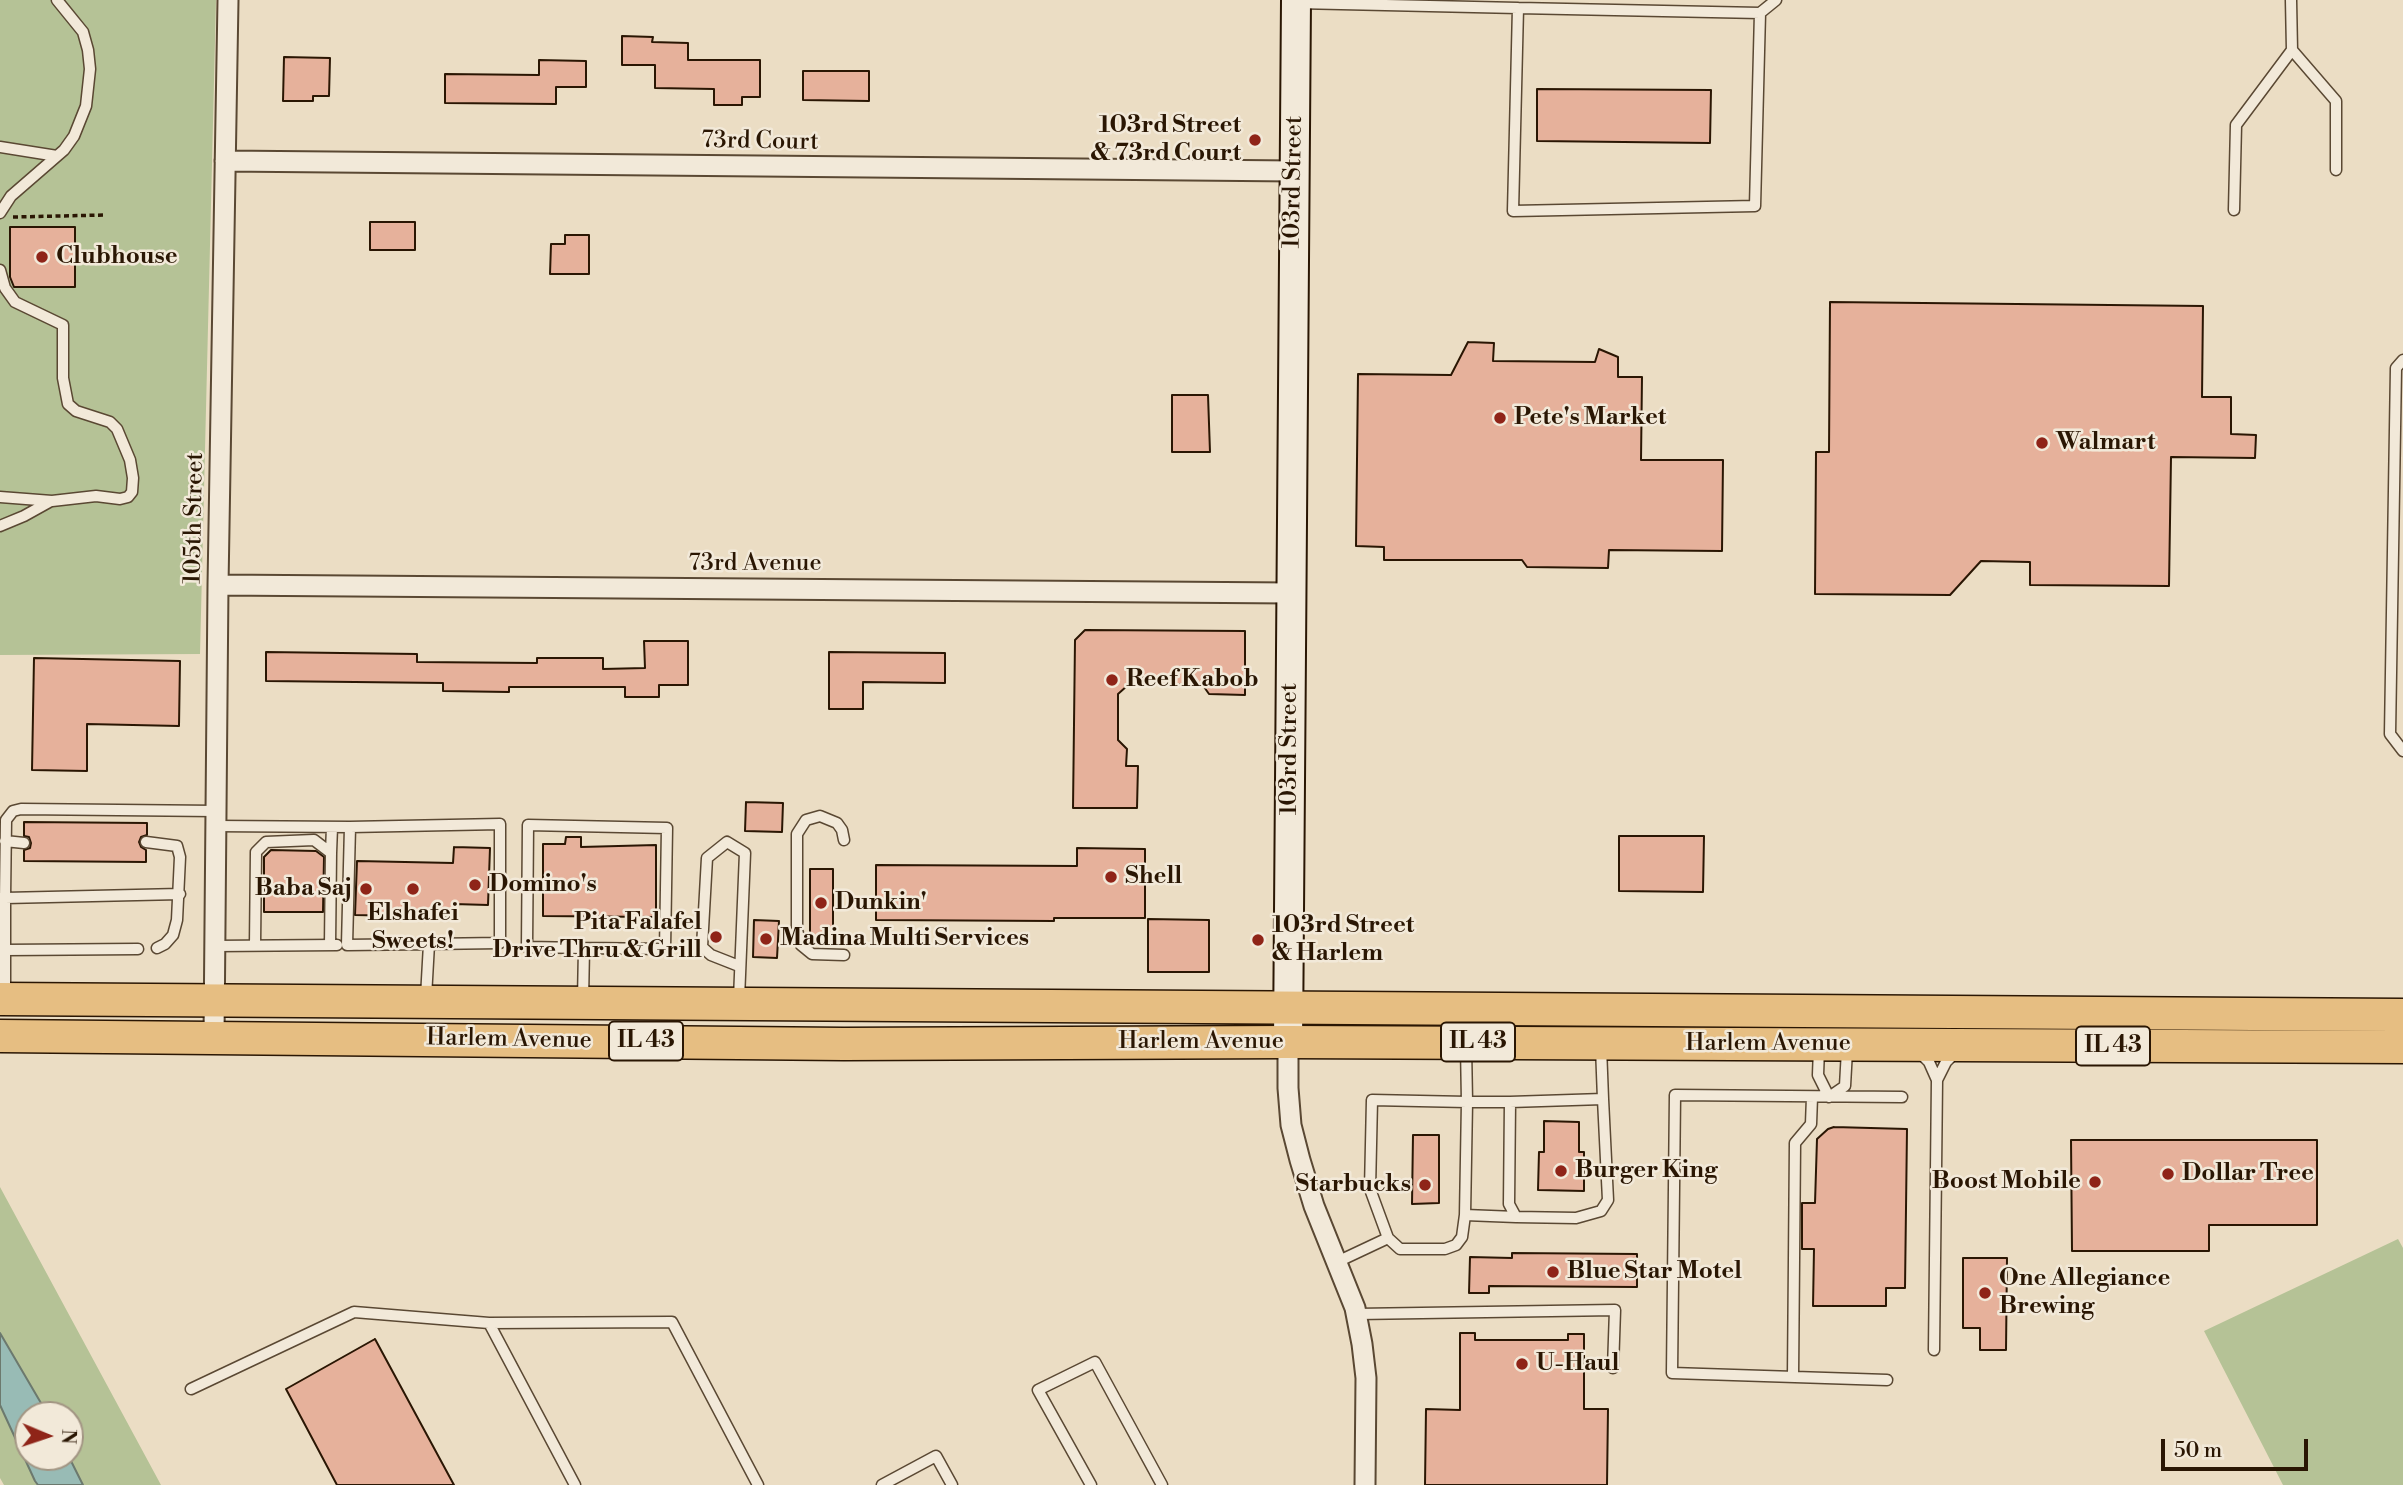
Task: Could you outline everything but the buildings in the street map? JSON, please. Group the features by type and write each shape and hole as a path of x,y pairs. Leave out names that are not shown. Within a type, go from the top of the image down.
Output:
{"main road":[{"name":"Harlem Avenue","path":"2,999 2403,1015"},
{"name":"Harlem Avenue","path":"0,1036 845,1044 1288,1041 2403,1047"}],"street":[{"name":"105th Street","path":"214,1037 218,585 228,0"},
{"name":"103rd Street","path":"1296,1 1288,1088 1291,1125 1314,1206 1357,1314 1366,1378 1365,1485"},
{"name":"73rd Court","path":"225,161 1295,171"},
{"name":"73rd Avenue","path":"218,585 1292,593"}],"lane":[{"path":"0,213 10,196 57,156 74,136 86,106 90,69 83,32 57,0"},
{"path":"1296,1 1760,13 1776,0"},
{"path":"2234,210 2236,125 2292,50 2291,0"},
{"path":"1518,8 1513,211 1755,206 1760,13"},
{"path":"2292,50 2336,101 2336,170"},
{"path":"0,146 57,156"},
{"path":"0,270 5,288 15,302 63,325 62,379 68,404 76,411 110,422 123,440 133,478 132,492 128,497 120,499 96,496 52,501 0,496"},
{"path":"2403,360 2396,368 2390,734 2403,751"},
{"path":"0,526 52,501"},
{"path":"2,999 5,950 2,898 6,820 16,809 332,827 500,824 500,943 215,946"},
{"path":"844,840 837,823 820,816 806,820 797,834 797,930 801,945 812,954 844,955"},
{"path":"528,825 667,828 665,949 584,948 527,947 528,825"},
{"path":"331,945 332,827"},
{"path":"347,945 350,827"},
{"path":"255,945 256,852 266,842 314,840 331,853"},
{"path":"5,841 24,843"},
{"path":"146,842 177,846 180,857 177,920 173,935 165,944 156,948"},
{"path":"739,966 711,955 702,947 707,858 727,842 745,853 739,1005"},
{"path":"2,898 180,894"},
{"path":"426,1003 429,944"},
{"path":"5,950 138,948"},
{"path":"583,1004 584,948"},
{"path":"1466,1042 1467,1102 1465,1215 1462,1237 1456,1245 1445,1250 1400,1249 1388,1238 1370,1189 1372,1100 1467,1102 1510,1102 1603,1099"},
{"path":"1465,1215 1576,1218 1601,1211 1608,1200 1600,1043"},
{"path":"1829,1097 1845,1086 1833,1044"},
{"path":"1829,1097 1818,1075 1833,1044"},
{"path":"1911,1045 1929,1062 1937,1080 1934,1350"},
{"path":"1937,1080 1946,1062 1962,1045"},
{"path":"1887,1380 1672,1373 1675,1095 1902,1097"},
{"path":"1793,1377 1795,1143 1811,1124 1812,1097"},
{"path":"1510,1102 1509,1205 1516,1217"},
{"path":"1337,1262 1388,1238"},
{"path":"1357,1314 1615,1310 1613,1368"},
{"path":"191,1389 354,1312 489,1323 672,1322 758,1485"},
{"path":"489,1323 575,1485"},
{"path":"1091,1485 1038,1390 1095,1362 1162,1485"},
{"path":"882,1485 936,1456 952,1485"}],"path":[{"path":"13,217 106,215"}],"green space":[{"path":"0,0 216,0 200,654 0,655"},
{"path":"0,1187 161,1485 83,1485 76,1471 84,1471 84,1401 40,1401 0,1333"},
{"path":"2398,1239 2403,1248 2403,1485 2283,1485 2204,1331"},
{"path":"0,1405 14,1432 14,1471 32,1471 38,1485 4,1485 0,1478"}],"water":[{"path":"0,1333 40,1401 14,1401 14,1435 0,1405"},
{"path":"30,1471 76,1471 83,1485 38,1485"}],"place":[{"name":"103rd Street & 73rd Court","path":"1255,140"},
{"name":"Clubhouse","path":"42,257"},
{"name":"Pete's Market","path":"1500,418"},
{"name":"Walmart","path":"2042,443"},
{"name":"Reef Kabob","path":"1112,680"},
{"name":"Shell","path":"1111,877"},
{"name":"Domino's","path":"475,885"},
{"name":"Baba Saj","path":"366,889"},
{"name":"Elshafei Sweets!","path":"413,889"},
{"name":"Dunkin'","path":"821,903"},
{"name":"Pita Falafel Drive Thru & Grill","path":"716,937"},
{"name":"Madina Multi Services","path":"766,939"},
{"name":"103rd Street & Harlem","path":"1258,940"},
{"name":"Burger King","path":"1561,1171"},
{"name":"Dollar Tree","path":"2168,1174"},
{"name":"Boost Mobile","path":"2095,1182"},
{"name":"Starbucks","path":"1425,1185"},
{"name":"Blue Star Motel","path":"1553,1272"},
{"name":"One Allegiance Brewing","path":"1985,1293"},
{"name":"U-Haul","path":"1522,1364"}]}
